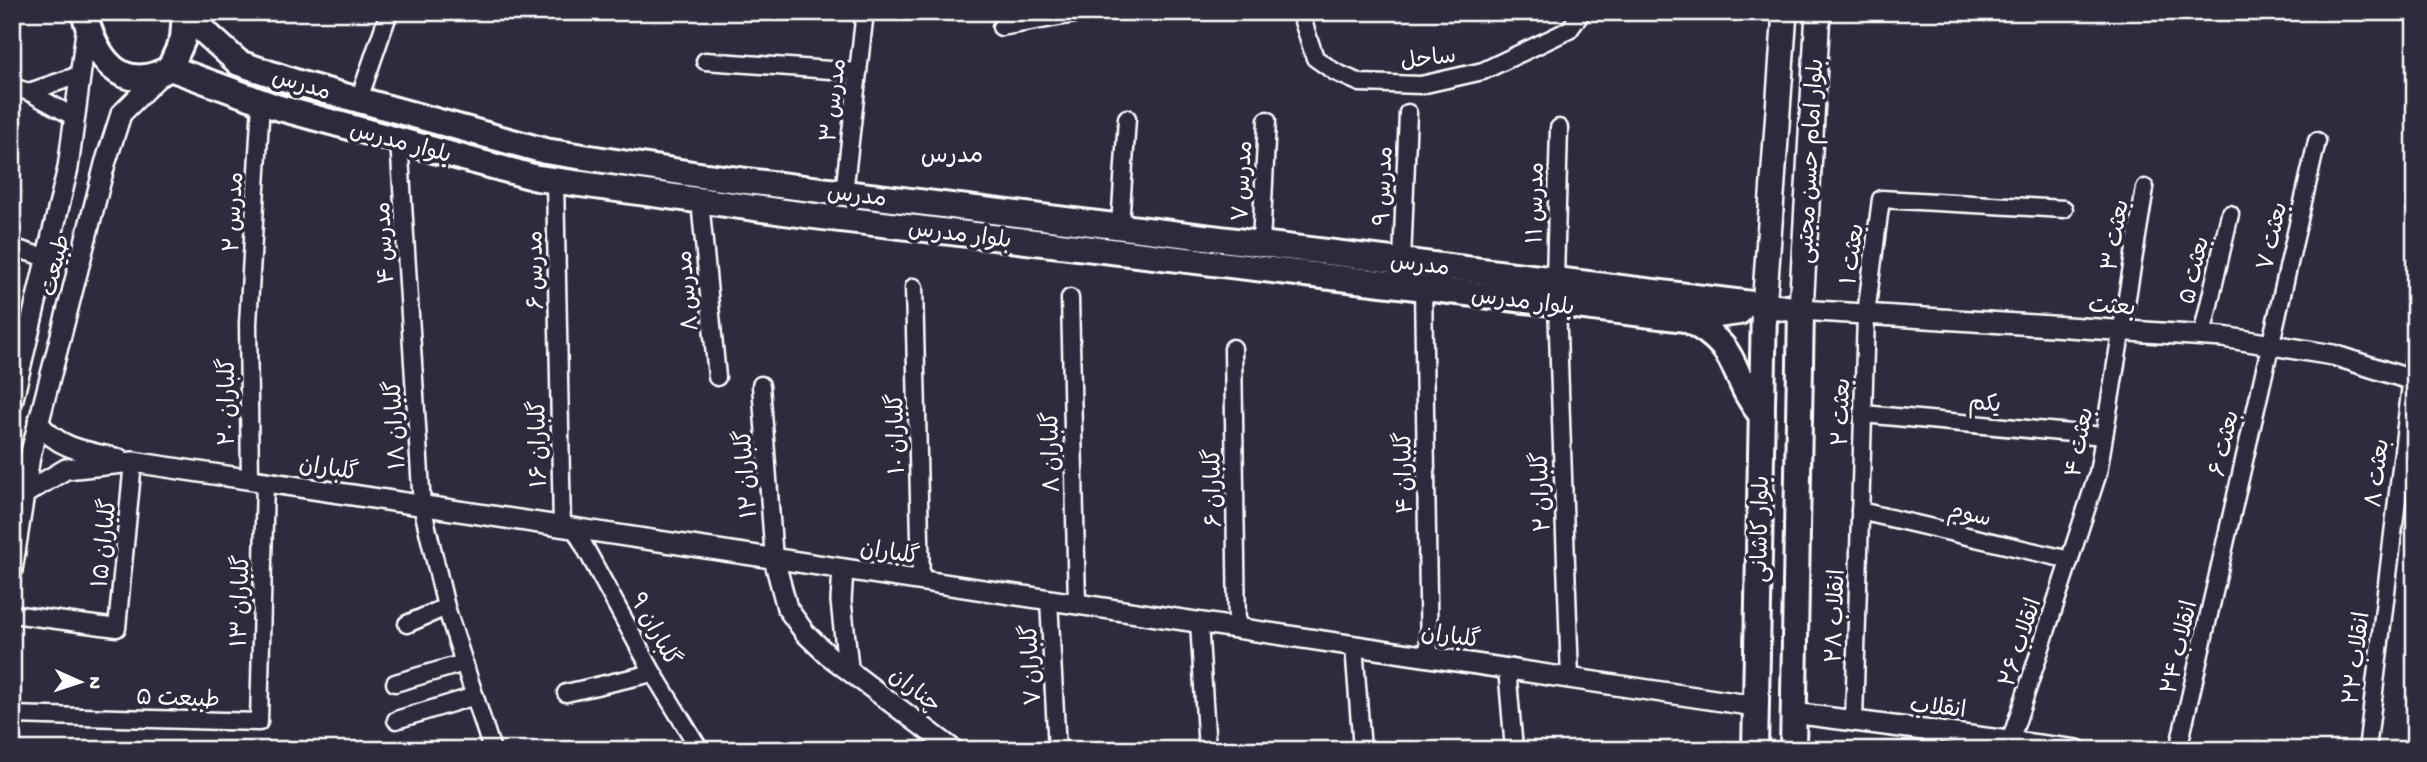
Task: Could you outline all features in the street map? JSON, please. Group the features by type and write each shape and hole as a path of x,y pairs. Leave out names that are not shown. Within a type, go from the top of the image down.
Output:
{"main road":[{"name":"بلوار امام حسن مجتبی","path":"1764,308 1785,12"},
{"name":"بلوار امام حسن مجتبی","path":"1801,310 1818,12"},
{"name":"مدرس","path":"186,14 239,64 545,151 706,176 1402,261 1556,292 1764,308"},
{"path":"86,18 94,46 105,61 121,74 141,79 167,70 183,39 186,14"},
{"name":"بلوار مدرس","path":"167,70 261,102 555,180 700,201 1423,288 1556,292 1686,319 1764,308"},
{"path":"1779,97 1813,98"},
{"path":"943,231 944,205"},
{"path":"1764,308 1801,310"},
{"name":"بلوار کاشانی","path":"1755,750 1764,308"},
{"name":"بلوار کاشانی","path":"1793,750 1801,310"},
{"path":"1686,319 1711,332 1724,344 1740,371 1745,396 1762,416"},
{"path":"1755,706 1793,713"}],"street":[{"path":"359,99 389,12"},
{"name":"مدرس ۳","path":"844,193 865,12"},
{"path":"1001,27 1086,12"},
{"name":"ساحل","path":"1300,12 1315,58 1335,72 1360,83 1421,85 1483,71 1569,30 1581,12"},
{"name":"طبیعت","path":"12,403 76,118 86,18"},
{"path":"705,61 858,72"},
{"name":"طبیعت","path":"12,571 38,422 105,164 121,114 167,70"},
{"path":"29,92 79,75"},
{"path":"12,87 29,92 76,118"},
{"name":"مدرس ۲","path":"248,324 261,102"},
{"name":"مدرس ۹","path":"1402,261 1408,113"},
{"path":"1121,226 1127,118"},
{"name":"مدرس ۷","path":"1261,244 1268,120"},
{"name":"مدرس ۱۱","path":"1556,292 1559,128"},
{"name":"مدرس ۴","path":"400,140 412,343"},
{"name":"۷ بعثت","path":"2269,342 2317,141"},
{"name":"مدرس ۶","path":"555,180 558,359"},
{"name":"۳ بعثت","path":"2121,330 2145,188"},
{"name":"۱ بعثت","path":"1866,314 1881,199 2064,209"},
{"name":"مدرس ۸","path":"700,201 717,377"},
{"name":"۵ بعثت","path":"2202,335 2230,214"},
{"path":"12,247 46,258"},
{"name":"گلباران ۱۰","path":"914,287 921,581"},
{"name":"گلباران ۴","path":"1423,288 1429,657"},
{"name":"گلباران ۲","path":"1556,292 1570,678"},
{"name":"گلباران ۸","path":"1070,298 1077,604"},
{"name":"بعثت","path":"1801,310 2202,335 2269,342 2333,355 2413,380"},
{"name":"۲ بعثت","path":"1860,511 1866,314"},
{"name":"گلباران ۲۰","path":"248,324 257,481"},
{"name":"۴ بعثت","path":"2070,560 2098,473 2121,330"},
{"name":"۶ بعثت","path":"2222,555 2269,342"},
{"name":"گلباران ۱۸","path":"412,343 422,506 446,607 492,750"},
{"name":"گلباران ۶","path":"1233,348 1237,628"},
{"name":"۸ بعثت","path":"2388,572 2415,351"},
{"name":"گلباران ۱۶","path":"558,359 569,528"},
{"name":"گلباران ۱۲","path":"761,385 774,559"},
{"name":"یکم","path":"1863,414 2104,436"},
{"path":"38,422 50,438 74,448 134,462"},
{"name":"گلباران","path":"24,494 66,469 134,462 1755,706"},
{"name":"گلباران ۱۵","path":"12,614 117,628 134,462"},
{"name":"۱۳ گلباران","path":"257,481 259,722"},
{"name":"سوم","path":"1860,511 2070,560"},
{"name":"۲۸ انقلاب","path":"1854,721 1860,511"},
{"name":"۹ گلباران","path":"569,528 701,750"},
{"name":"انقلاب ۲۴","path":"2178,750 2222,555"},
{"name":"چناران","path":"774,559 787,608 805,633 828,655 848,667 954,750"},
{"name":"انقلاب ۲۶","path":"2011,739 2070,560"},
{"path":"843,569 843,632 848,667"},
{"name":"انقلاب ۲۲","path":"2367,750 2388,572"},
{"name":"۷ گلباران","path":"1049,600 1057,750"},
{"path":"407,624 446,607"},
{"path":"1199,622 1206,750"},
{"path":"1354,646 1362,750"},
{"path":"395,683 464,663"},
{"path":"1507,668 1514,750"},
{"path":"566,693 653,673"},
{"path":"396,720 475,696"},
{"name":"انقلاب","path":"1793,713 2011,739 2077,750"},
{"name":"۵ طبیعت","path":"12,715 259,722"},
{"path":"1931,750 1932,729"}],"district":[{"name":"مدرس","path":"952,154"}]}
